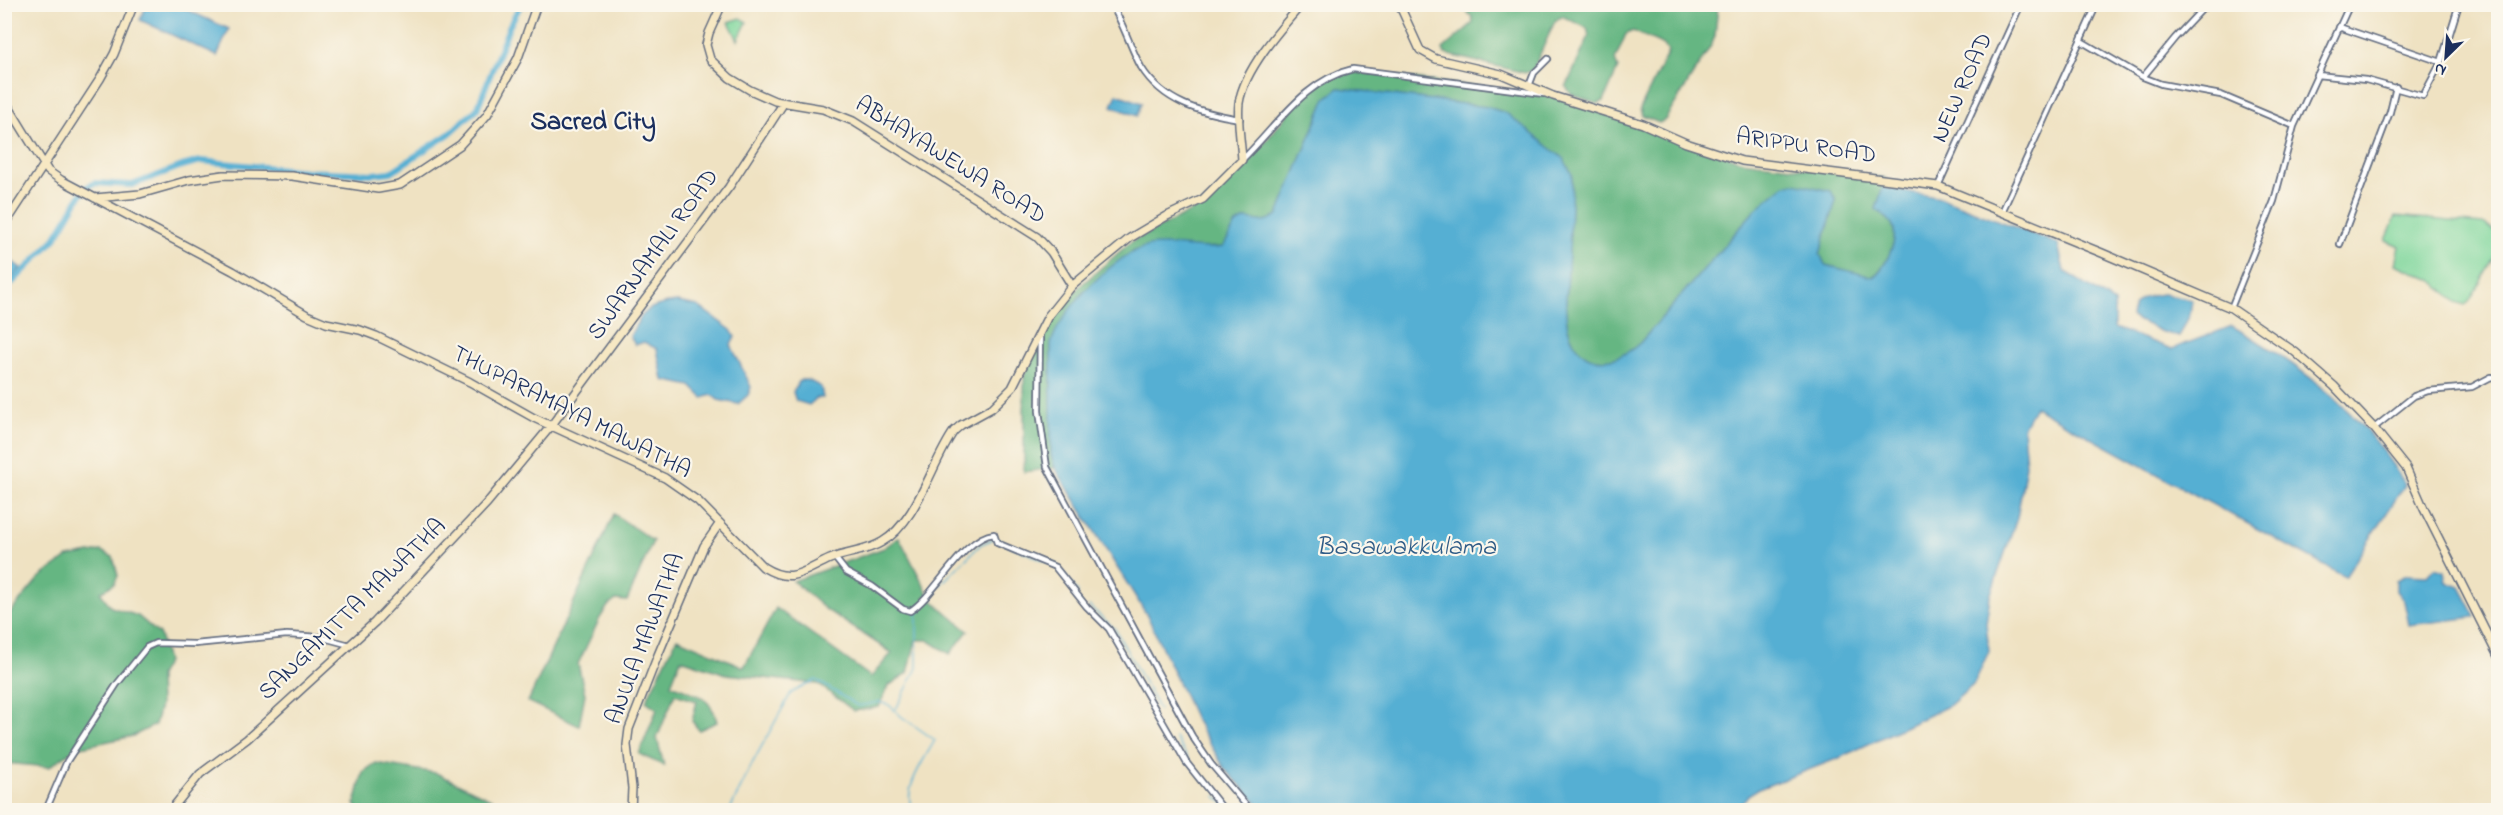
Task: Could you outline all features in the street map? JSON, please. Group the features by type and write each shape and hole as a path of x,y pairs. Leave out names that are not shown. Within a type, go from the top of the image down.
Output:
{"main road":[{"path":"4,226 109,63 134,4"},
{"path":"92,197 125,196 223,175 304,177 378,189 400,185 460,145 487,116 518,58 537,4"},
{"name":"ABHAYAWEWA ROAD","path":"722,4 707,39 706,49 710,59 740,84 783,104 823,109 853,121 1016,222 1047,246 1072,286"},
{"path":"1242,160 1240,100 1268,44 1302,4"},
{"name":"ARIPPU ROAD","path":"1399,4 1420,50 1436,59 1501,74 1553,96 1643,124 1686,143 1742,161 1938,186 2230,308 2295,352 2334,386 2374,428 2406,468 2424,509 2499,656"},
{"name":"THUPARAMAYA MAWATHA","path":"4,99 44,165 53,175 69,185 253,282 307,315 326,323 376,336 470,382 551,426 674,484 698,501 759,564 773,573 790,576 801,575 835,558 867,550 898,530 954,432 965,422 986,413 1007,393 1020,376 1040,332 1055,307 1072,286 1130,238 1167,216 1203,199 1242,160"},
{"name":"SWARNAMALI ROAD","path":"551,426 729,187 783,104"},
{"path":"123,213 120,204 125,196"},
{"name":"SANGAMITTA MAWATHA","path":"171,810 200,774 247,739 351,645 448,546 551,426"},
{"name":"ANULA MAWATHA","path":"631,810 632,788 627,742 631,723 704,546 720,524"}],"street":[{"path":"1111,4 1142,68 1166,95 1203,113 1240,118"},
{"name":"NEW ROAD","path":"1938,186 2021,4"},
{"path":"2002,212 2097,4"},
{"path":"2143,77 2207,4"},
{"path":"2230,308 2274,201 2294,126 2350,4"},
{"path":"2317,75 2366,80 2423,96 2441,62 2459,4"},
{"path":"2340,27 2441,62"},
{"path":"2081,41 2143,77 2161,84 2222,95 2294,126"},
{"path":"1529,86 1534,73 1548,59"},
{"path":"1242,160 1303,95 1335,73 1353,69 1553,96"},
{"path":"2340,244 2390,111 2396,87"},
{"path":"1040,332 1039,411 1047,467 1192,736 1211,764 1250,810"},
{"path":"2374,428 2414,396 2428,391 2472,387 2491,377 2499,378"},
{"path":"835,558 846,572 872,586 903,609 910,611 959,559 981,538 988,535 994,534 997,543 1055,567 1116,638 1186,762 1224,810"},
{"path":"46,810 67,760 117,684 147,647 156,643 195,644 287,635 320,637 351,645"}],"green space":[{"path":"1461,5 1718,5 1712,44 1665,120 1659,123 1642,116 1640,109 1668,52 1664,45 1633,31 1626,34 1615,60 1618,68 1604,101 1597,104 1571,94 1566,87 1589,36 1587,28 1562,16 1555,21 1533,70 1525,73 1445,54 1443,49 1473,23 1472,17"},
{"path":"741,18 747,22 738,40 729,22"},
{"path":"1356,72 1553,96 1742,161 1886,178 1876,209 1893,226 1892,247 1881,268 1872,277 1825,265 1820,254 1836,200 1756,209 1640,343 1627,353 1614,358 1602,360 1591,358 1574,343 1566,314 1572,175 1506,113 1487,107 1339,88 1326,98 1278,215 1265,222 1246,219 1236,224 1223,247 1134,250 1081,294 1051,344 1051,455 1055,468 1024,472 1024,376 1047,328 1079,287 1131,242 1194,210 1210,198 1262,146 1303,95 1320,81"},
{"path":"2396,216 2483,224 2498,233 2498,251 2469,302 2465,305 2456,302 2434,281 2395,264 2399,246 2386,240"},
{"path":"614,514 653,541 627,601 616,600 608,606 578,664 585,694 579,726 528,702"},
{"path":"899,537 931,599 968,631 950,654 928,640 916,640 908,673 888,686 879,707 854,711 818,684 726,674 681,659 671,684 694,693 706,701 711,706 717,722 699,730 692,721 697,701 675,694 657,738 664,766 639,754 657,709 646,701 677,638 744,667 776,608 871,677 892,653 825,609 793,581 884,548"},
{"path":"101,551 113,557 118,576 114,584 100,592 111,607 138,616 160,635 167,662 159,676 160,706 155,725 133,736 76,748 49,767 5,763 5,619 39,578 68,557"},
{"path":"376,763 436,773 514,810 358,810 355,804 363,772"}],"water":[{"path":"147,5 176,5 229,29 217,56 140,20"},
{"name":"Basawakkulama","path":"1339,88 1487,107 1506,113 1564,159 1572,175 1566,314 1574,343 1591,358 1602,360 1614,358 1627,353 1640,343 1756,209 1785,185 1794,183 1831,191 1836,200 1820,254 1825,265 1873,277 1886,262 1894,239 1892,224 1876,209 1883,187 1941,198 2058,244 2064,271 2114,303 2114,328 2172,349 2232,326 2282,357 2351,414 2371,436 2405,485 2345,577 2035,407 2023,428 2026,465 2017,518 1990,596 1986,623 1989,651 1974,684 1950,705 1839,758 1756,790 1748,795 1737,810 1264,810 1225,769 1195,719 1147,615 1055,468 1051,455 1051,344 1065,316 1077,301 1091,285 1121,259 1149,246 1223,247 1236,224 1246,219 1265,222 1278,215 1326,98"},
{"path":"1117,94 1142,103 1137,116 1112,106"},
{"path":"5,256 21,268 5,287"},
{"path":"2163,294 2192,300 2190,314 2179,337 2131,317 2134,306 2141,299"},
{"path":"677,302 698,306 731,330 735,337 731,345 751,387 748,395 738,404 718,400 712,395 703,398 691,386 663,380 657,349 644,342 635,345 630,336 643,315 653,307"},
{"path":"800,380 808,380 821,387 823,398 817,398 809,405 796,401 793,392"},
{"path":"2434,568 2445,571 2447,582 2460,587 2476,617 2409,625 2404,601 2396,591 2396,580 2406,575 2427,576"}],"waterway":[{"path":"4,291 54,240 80,196 87,187 94,183 132,185 201,161 307,171 373,174 391,172 449,134 477,109 509,27 521,4"},
{"path":"934,591 981,544 993,539"},
{"path":"998,540 1057,566 1078,593"},
{"path":"896,709 917,668 917,614 931,595"},
{"path":"1089,606 1115,629 1159,710"},
{"path":"730,810 791,693 816,680 858,706 879,702 889,705 935,740 920,765 912,785 910,803 914,810"},
{"path":"1175,738 1196,771"},
{"path":"1216,796 1230,810"}],"district":[{"name":"Sacred City","path":"593,123"}]}
